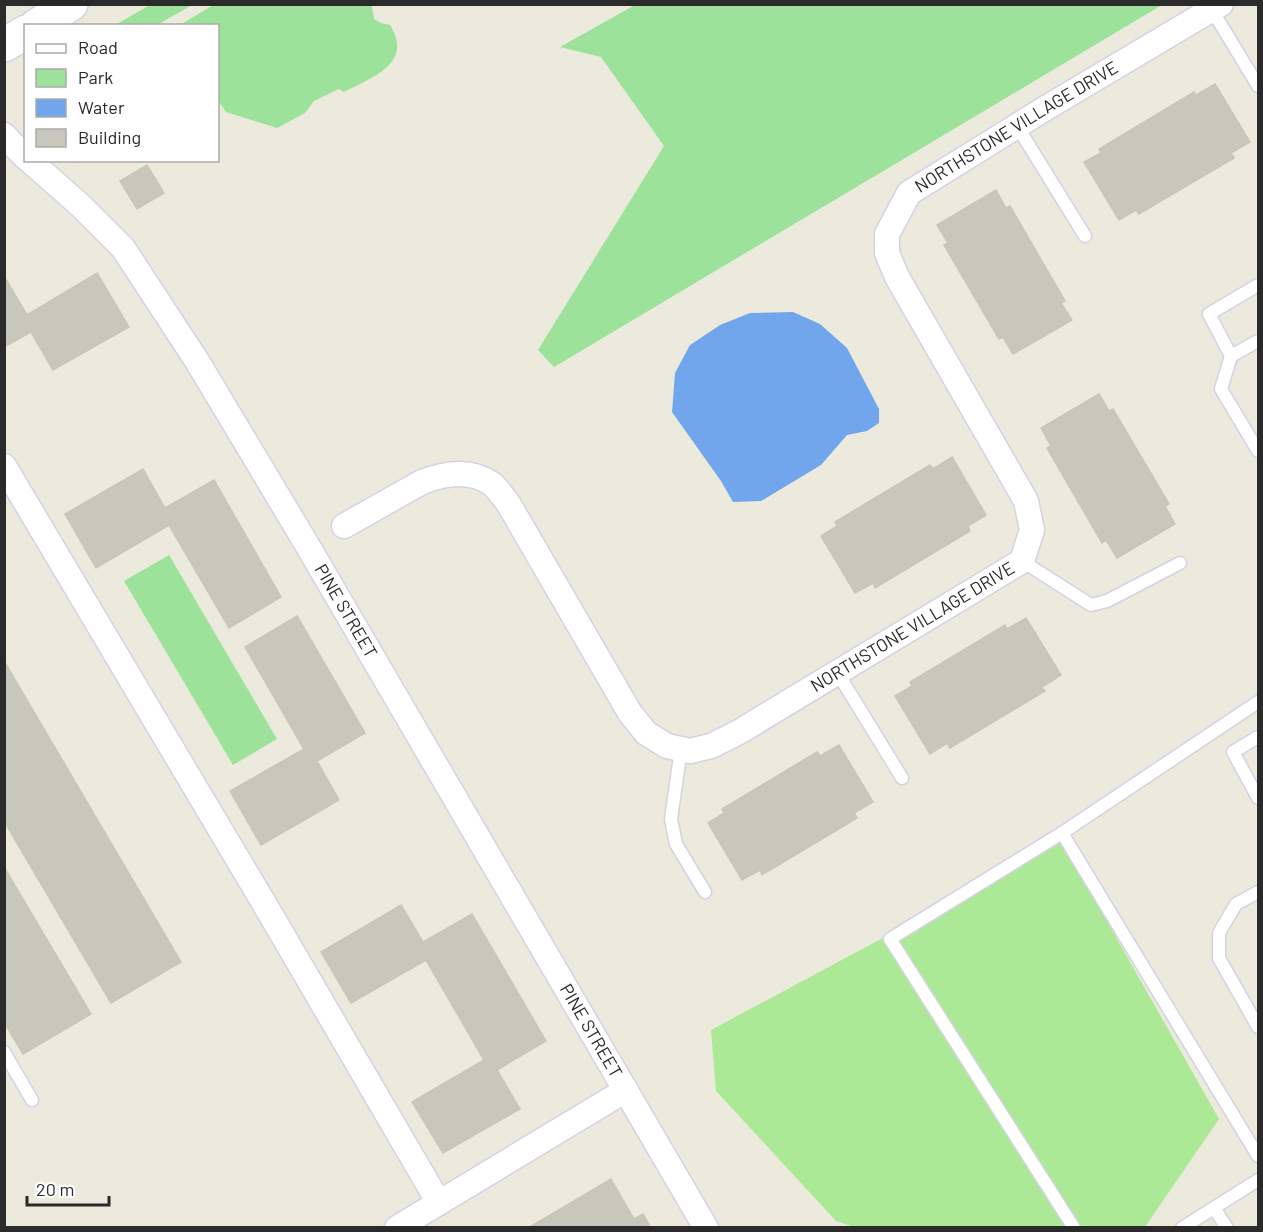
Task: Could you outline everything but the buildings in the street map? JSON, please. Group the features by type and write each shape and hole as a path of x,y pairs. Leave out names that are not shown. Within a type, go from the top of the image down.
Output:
{"main road":[{"path":"34,23 70,4"},
{"path":"4,45 24,30"}],"street":[{"name":"NORTHSTONE VILLAGE DRIVE","path":"344,526 422,482 436,477 462,473 494,485 508,503 630,713 646,733 667,746 690,751 711,746 739,732 1022,561 1032,530 1026,501 894,272 887,253 887,234 909,193 1216,7"},
{"path":"4,135 24,156"},
{"name":"PINE STREET","path":"31,162 81,206 123,248 197,361 312,553 706,1227"},
{"path":"4,466 439,1203"},
{"name":"PINE STREET","path":"397,1227 626,1090"}],"lane":[{"path":"1216,7 1258,86"},
{"path":"1017,126 1085,236"},
{"path":"1231,356 1209,314 1258,285"},
{"path":"1258,341 1231,356 1221,389 1258,450"},
{"path":"1022,561 1091,604 1107,601 1180,563"},
{"path":"837,672 902,778"},
{"path":"1074,1227 890,939 1062,833 1258,702"},
{"path":"1258,737 1233,752 1258,798"},
{"path":"681,749 671,819 676,844 705,892"},
{"path":"1062,833 1258,1156"},
{"path":"1258,892 1236,904 1219,933 1219,958 1258,1027"},
{"path":"4,1052 32,1100"},
{"path":"1182,1227 1258,1180"},
{"path":"1214,1208 1227,1227"}],"green space":[{"path":"150,4 192,5 159,24 117,24"},
{"path":"636,4 1162,5 554,367 538,350 664,146 601,57 560,47"},
{"path":"213,5 373,5 374,19 390,25 396,38 397,50 393,59 377,74 344,92 339,89 314,101 305,113 277,128 226,112 219,102 219,24 182,24"},
{"path":"169,555 277,739 233,765 124,581"},
{"path":"1062,842 1219,1119 1145,1227 854,1227 836,1221 716,1091 711,1030"}],"water":[{"path":"793,312 820,324 847,348 879,409 879,423 867,431 847,435 821,465 761,501 733,502 721,481 672,412 675,373 690,345 720,325 750,313"}]}
